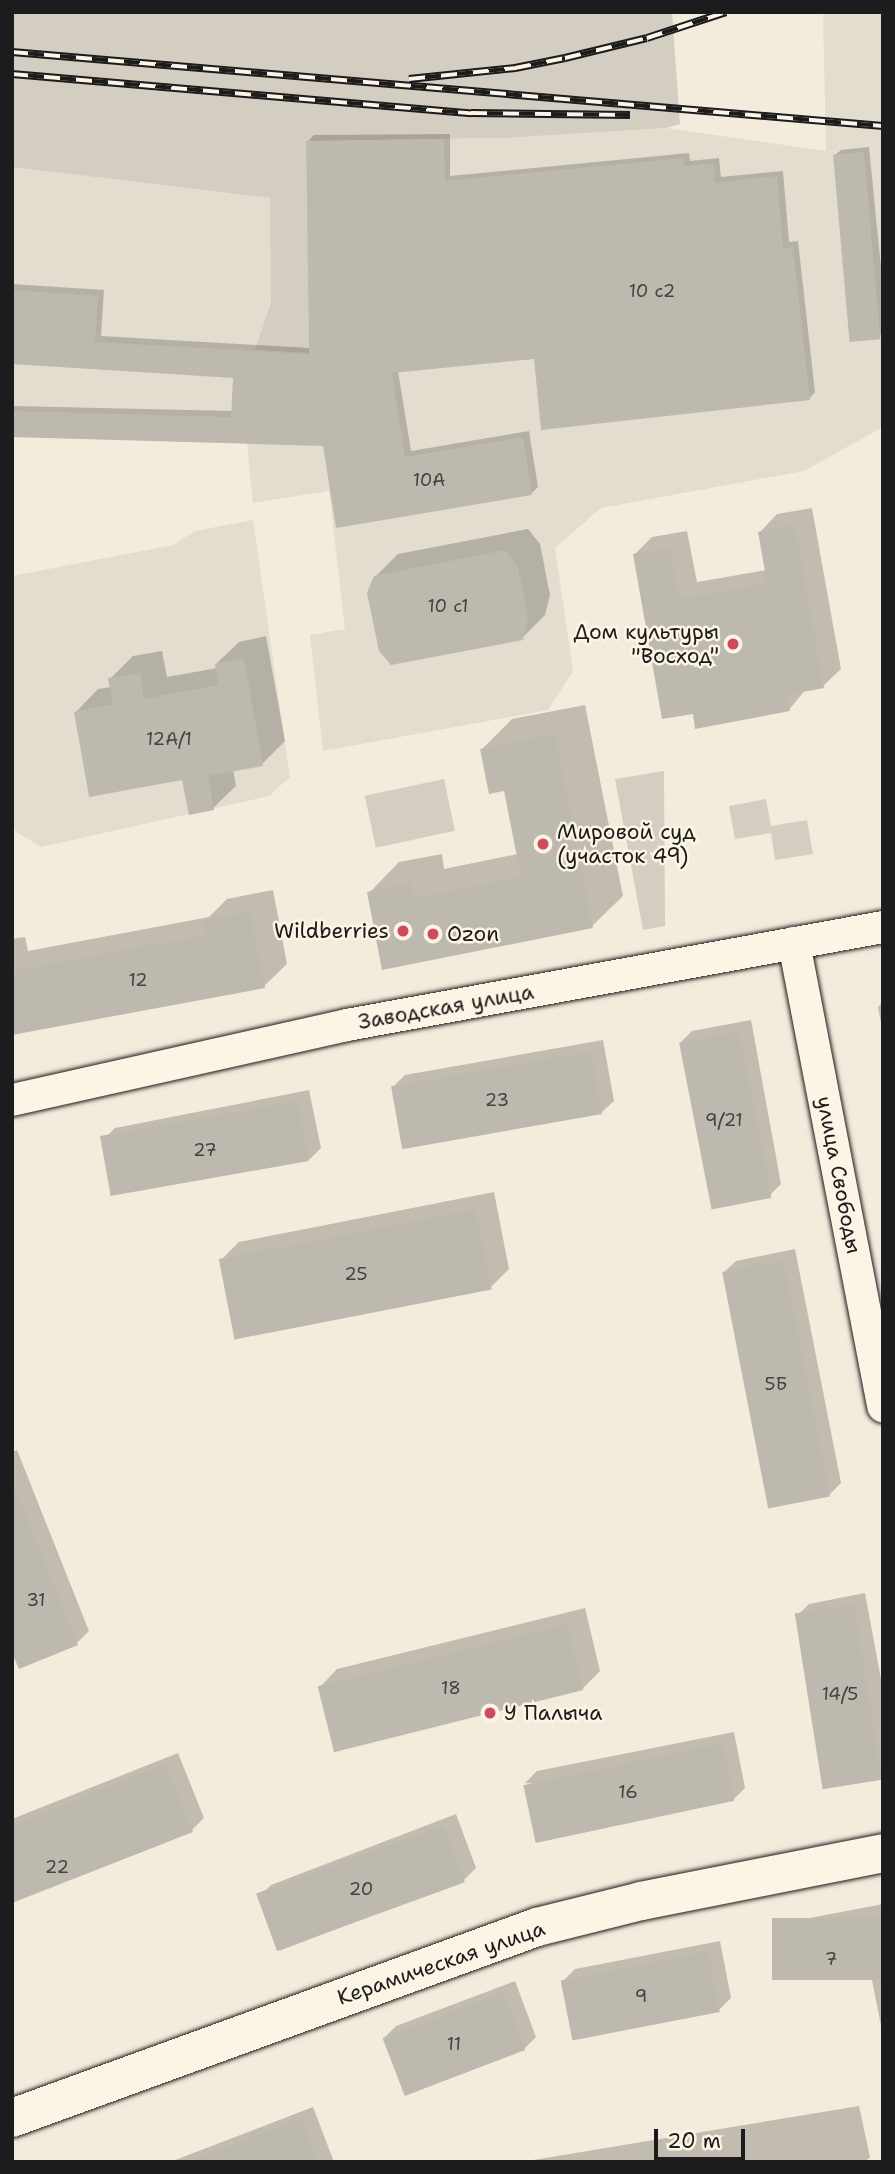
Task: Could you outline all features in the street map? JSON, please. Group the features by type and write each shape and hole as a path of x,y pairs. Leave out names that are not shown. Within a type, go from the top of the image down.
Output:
{"main road":[{"name":"Керамическая улица","path":"13,2116 537,1927 641,1901 883,1853"}],"street":[{"name":"Заводская улица","path":"12,1100 347,1025 883,926"},
{"name":"улица Свободы","path":"794,943 883,1407"}],"shaded area":[{"path":"12,12 672,12 680,124 666,128 504,138 306,141 309,353 255,350 271,302 270,198 12,167"},
{"path":"823,12 883,12 883,427 804,471 601,508 555,548 573,671 548,710 323,751 310,635 345,629 329,491 253,503 247,443 12,437 12,167 271,198 271,302 256,350 308,353 306,141 504,138 666,128 826,151"},
{"path":"253,520 290,777 269,796 41,847 15,831 12,817 12,576 173,545 195,531"},
{"path":"664,771 665,926 643,930 615,779"},
{"path":"444,779 455,831 376,848 365,796"},
{"path":"766,799 771,826 807,820 813,854 775,860 771,833 735,839 729,806"}],"building":[{"path":"444,139 445,181 684,158 684,166 713,164 715,183 777,176 783,248 793,247 810,400 541,430 534,359 392,373 405,457 523,437 532,495 336,528 323,446 12,437 12,411 231,417 233,378 12,364 12,290 98,296 95,342 309,354 306,141"},
{"path":"864,152 880,339 850,342 833,155"},
{"name":"Дом культуры \"Восход\"","path":"795,525 824,688 787,695 790,711 695,729 693,714 662,719 633,554 670,548 679,599 767,583 758,532"},
{"path":"505,550 518,567 528,618 523,640 391,665 379,651 367,593 374,576"},
{"path":"244,658 263,766 208,776 214,810 189,815 182,780 89,797 74,712 113,704 108,678 140,673 144,699 218,685 215,664"},
{"path":"555,734 593,928 382,970 367,892 412,883 414,898 521,877 504,791 489,794 480,749"},
{"path":"250,912 265,988 12,1035 12,971 205,935 202,921"},
{"path":"739,1031 771,1198 712,1210 679,1043"},
{"path":"591,1051 602,1114 402,1149 391,1086"},
{"path":"298,1101 309,1161 111,1196 100,1136"},
{"path":"476,1209 492,1289 234,1339 219,1259"},
{"path":"784,1260 830,1497 768,1509 722,1272"},
{"path":"13,1483 78,1645 19,1669 12,1653"},
{"path":"854,1604 882,1780 823,1789 795,1613"},
{"path":"567,1624 583,1690 334,1752 318,1686"},
{"path":"722,1743 734,1801 536,1843 523,1785"},
{"path":"166,1764 193,1832 12,1903 12,1825"},
{"path":"444,1825 465,1882 277,1951 256,1893"},
{"path":"772,1918 883,1918 883,1980 772,1980"},
{"path":"708,1952 720,2012 572,2041 561,1981"},
{"path":"503,1992 525,2050 405,2096 383,2038"},
{"path":"301,2118 318,2162 192,2162 192,2160"}],"railway":[{"path":"409,79 515,68 565,58 647,38 726,12"},
{"path":"12,52 883,126"},
{"path":"12,74 471,113 630,115"}],"place":[{"name":"Дом культуры \"Восход\"","path":"733,644"},
{"name":"Мировой суд (участок 49)","path":"543,844"},
{"name":"Wildberries","path":"403,931"},
{"name":"Ozon","path":"433,934"},
{"name":"У Палыча","path":"490,1713"}]}
